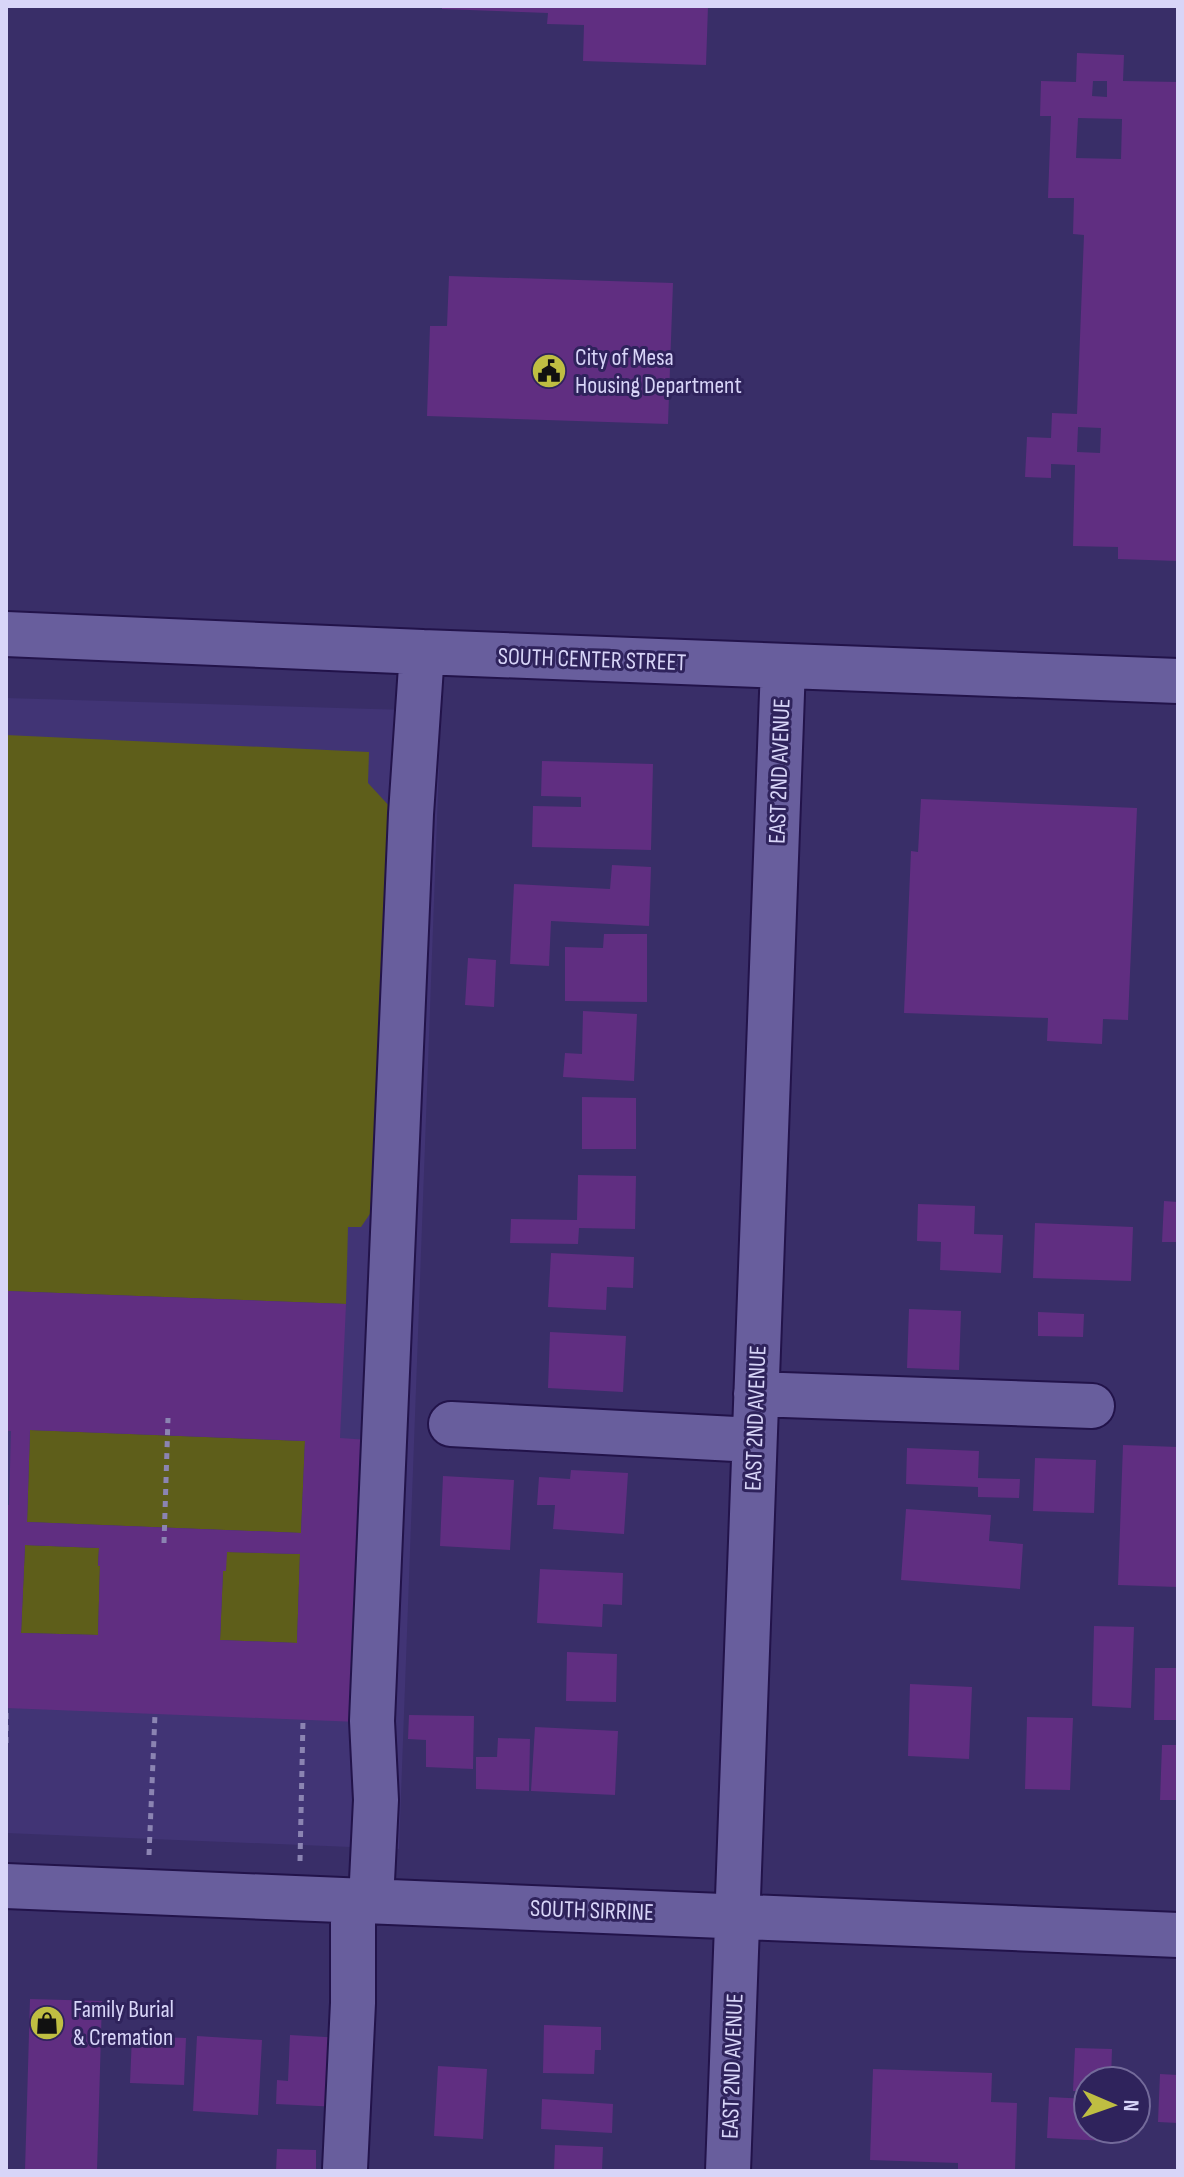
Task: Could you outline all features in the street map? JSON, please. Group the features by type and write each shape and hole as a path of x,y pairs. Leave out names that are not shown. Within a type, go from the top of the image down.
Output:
{"street":[{"name":"SOUTH CENTER STREET","path":"6,634 1178,681"},
{"path":"345,2169 353,2003 362,1901 376,1800 372,1721 412,801 422,652"},
{"name":"EAST 2ND AVENUE","path":"728,2171 783,666"},
{"path":"756,1394 1092,1406"},
{"path":"451,1424 754,1440"},
{"name":"SOUTH SIRRINE","path":"6,1886 1178,1935"}],"path":[{"path":"164,1543 168,1418"},
{"path":"6,1744 7,1712"},
{"path":"147,1892 155,1714"},
{"path":"299,1898 303,1720"}],"shaded area":[{"path":"6,698 441,711 399,1849 6,1833"},
{"path":"6,735 369,752 368,783 392,809 374,1208 361,1227 348,1227 346,1304 6,1291"},
{"path":"30,1430 305,1441 301,1533 27,1522"},
{"path":"25,1545 99,1548 98,1635 21,1633"},
{"path":"227,1552 300,1554 297,1643 220,1640 223,1571"}],"building":[{"path":"442,6 708,6 706,65 583,61 584,25 547,24 548,13 442,9"},
{"path":"1077,53 1124,55 1123,81 1178,82 1178,561 1118,559 1118,547 1073,546 1075,465 1051,464 1051,478 1025,477 1027,437 1051,438 1052,413 1077,414 1084,235 1073,234 1074,198 1048,198 1051,116 1040,116 1041,81 1076,82","holes":["1093,81 1107,81 1107,97 1092,96","1078,118 1122,119 1121,159 1076,158","1078,427 1101,428 1100,453 1077,452"]},
{"name":"City of Mesa Housing Department","path":"449,276 673,283 668,424 427,416 430,326 447,326"},
{"path":"542,761 653,764 651,850 532,847 533,806 581,807 581,797 541,796"},
{"path":"921,799 1137,808 1128,1020 1103,1019 1102,1044 1047,1041 1048,1018 904,1013 911,851 918,852"},
{"path":"612,865 651,867 649,926 551,921 549,966 510,964 514,884 610,889"},
{"path":"604,934 647,934 647,1002 565,1001 565,947 603,948"},
{"path":"468,958 496,960 494,1007 465,1005"},
{"path":"583,1011 637,1014 634,1081 563,1077 565,1053 582,1054"},
{"path":"582,1097 636,1098 636,1149 582,1149"},
{"path":"578,1175 636,1176 635,1229 579,1228 578,1244 510,1243 511,1219 577,1220"},
{"path":"1164,1201 1178,1202 1178,1242 1162,1242"},
{"path":"918,1204 975,1206 974,1234 1003,1235 1001,1273 940,1270 941,1242 917,1241"},
{"path":"1035,1223 1133,1227 1131,1281 1033,1278"},
{"path":"551,1253 634,1257 633,1288 607,1287 606,1310 548,1307"},
{"path":"6,1291 346,1304 340,1438 369,1440 358,1722 6,1708 6,1505 9,1505 11,1431 6,1431","holes":["30,1430 305,1441 301,1533 27,1522","25,1545 99,1548 98,1635 21,1633","227,1552 300,1554 297,1643 220,1640 223,1571 226,1571"]},
{"path":"909,1309 961,1311 959,1370 907,1368"},
{"path":"1038,1312 1084,1314 1083,1337 1038,1336"},
{"path":"550,1332 626,1336 623,1392 548,1388"},
{"path":"1123,1445 1178,1447 1178,1587 1118,1585"},
{"path":"907,1448 979,1451 978,1478 1020,1479 1019,1498 978,1497 978,1487 906,1484"},
{"path":"1035,1458 1096,1460 1094,1513 1033,1511"},
{"path":"571,1470 628,1473 624,1534 553,1529 555,1505 537,1505 539,1477 570,1479"},
{"path":"443,1476 514,1480 510,1550 440,1546"},
{"path":"906,1509 991,1515 989,1541 1023,1544 1020,1589 901,1580"},
{"path":"540,1569 623,1573 622,1605 603,1604 602,1627 537,1623"},
{"path":"1094,1626 1134,1627 1131,1708 1092,1706"},
{"path":"567,1652 617,1654 616,1702 566,1701"},
{"path":"1155,1668 1178,1668 1178,1720 1154,1720"},
{"path":"910,1684 972,1687 969,1759 908,1756"},
{"path":"409,1715 474,1716 473,1769 426,1767 426,1740 408,1739"},
{"path":"1027,1717 1073,1718 1070,1790 1025,1789"},
{"path":"535,1727 618,1731 615,1795 531,1791"},
{"path":"498,1738 530,1739 529,1791 476,1789 476,1757 497,1757"},
{"path":"1162,1745 1178,1745 1178,1800 1160,1800"},
{"path":"30,1999 102,2001 97,2171 25,2171"},
{"path":"544,2025 601,2027 601,2050 595,2050 594,2074 543,2073"},
{"path":"290,2035 343,2038 339,2107 276,2104 277,2080 288,2081"},
{"path":"132,2036 186,2038 184,2085 130,2083"},
{"path":"197,2036 262,2040 258,2115 193,2111"},
{"path":"1075,2048 1112,2049 1112,2065 1074,2065"},
{"path":"438,2066 487,2069 483,2139 434,2136"},
{"path":"873,2069 992,2073 991,2102 1017,2103 1015,2171 958,2171 958,2163 870,2160"},
{"path":"1160,2074 1178,2075 1178,2123 1158,2122"},
{"path":"1049,2097 1072,2098 1072,2139 1047,2138"},
{"path":"542,2099 613,2104 612,2133 541,2129"},
{"path":"555,2145 603,2147 602,2171 554,2171"},
{"path":"277,2149 316,2150 316,2171 276,2171"}],"place":[{"name":"City of Mesa Housing Department","path":"549,371"},
{"name":"Family Burial & Cremation","path":"47,2023"}]}
